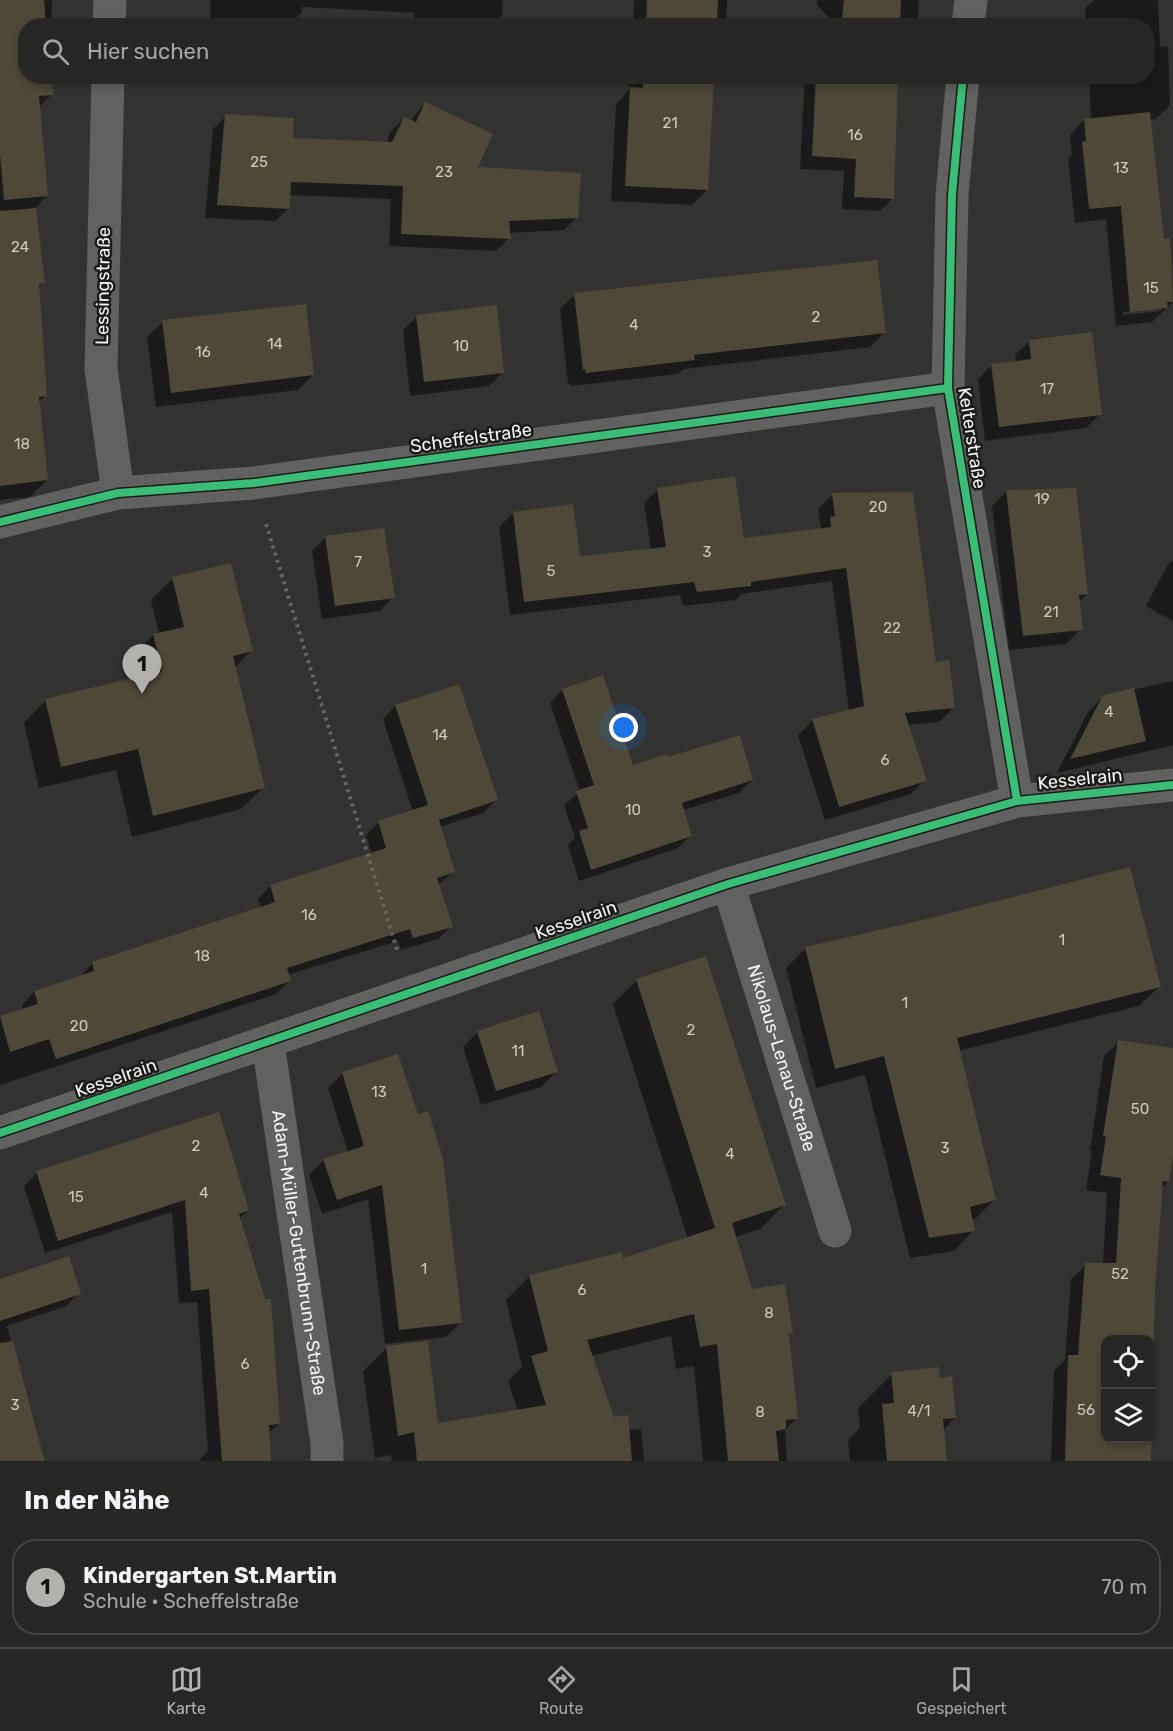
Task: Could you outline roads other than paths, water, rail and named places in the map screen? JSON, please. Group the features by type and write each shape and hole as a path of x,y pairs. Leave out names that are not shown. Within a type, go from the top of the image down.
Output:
{"street":[{"path":"109,18 110,0"},
{"path":"969,18 970,0"},
{"name":"Lessingstraße","path":"108,84 101,369 118,494"},
{"name":"Kelterstraße","path":"962,84 952,195 948,388 1017,801"},
{"name":"Scheffelstraße","path":"0,522 118,494 254,483 948,388"},
{"name":"Kesselrain","path":"0,1133 728,884 1017,801 1173,785"},
{"name":"Nikolaus-Lenau-Straße","path":"728,884 835,1231"},
{"name":"Adam-Müller-Guttenbrunn-Straße","path":"268,1043 327,1443 327,1461"}],"place":[{"name":"Kindergarten St.Martin","path":"142,694"}]}
